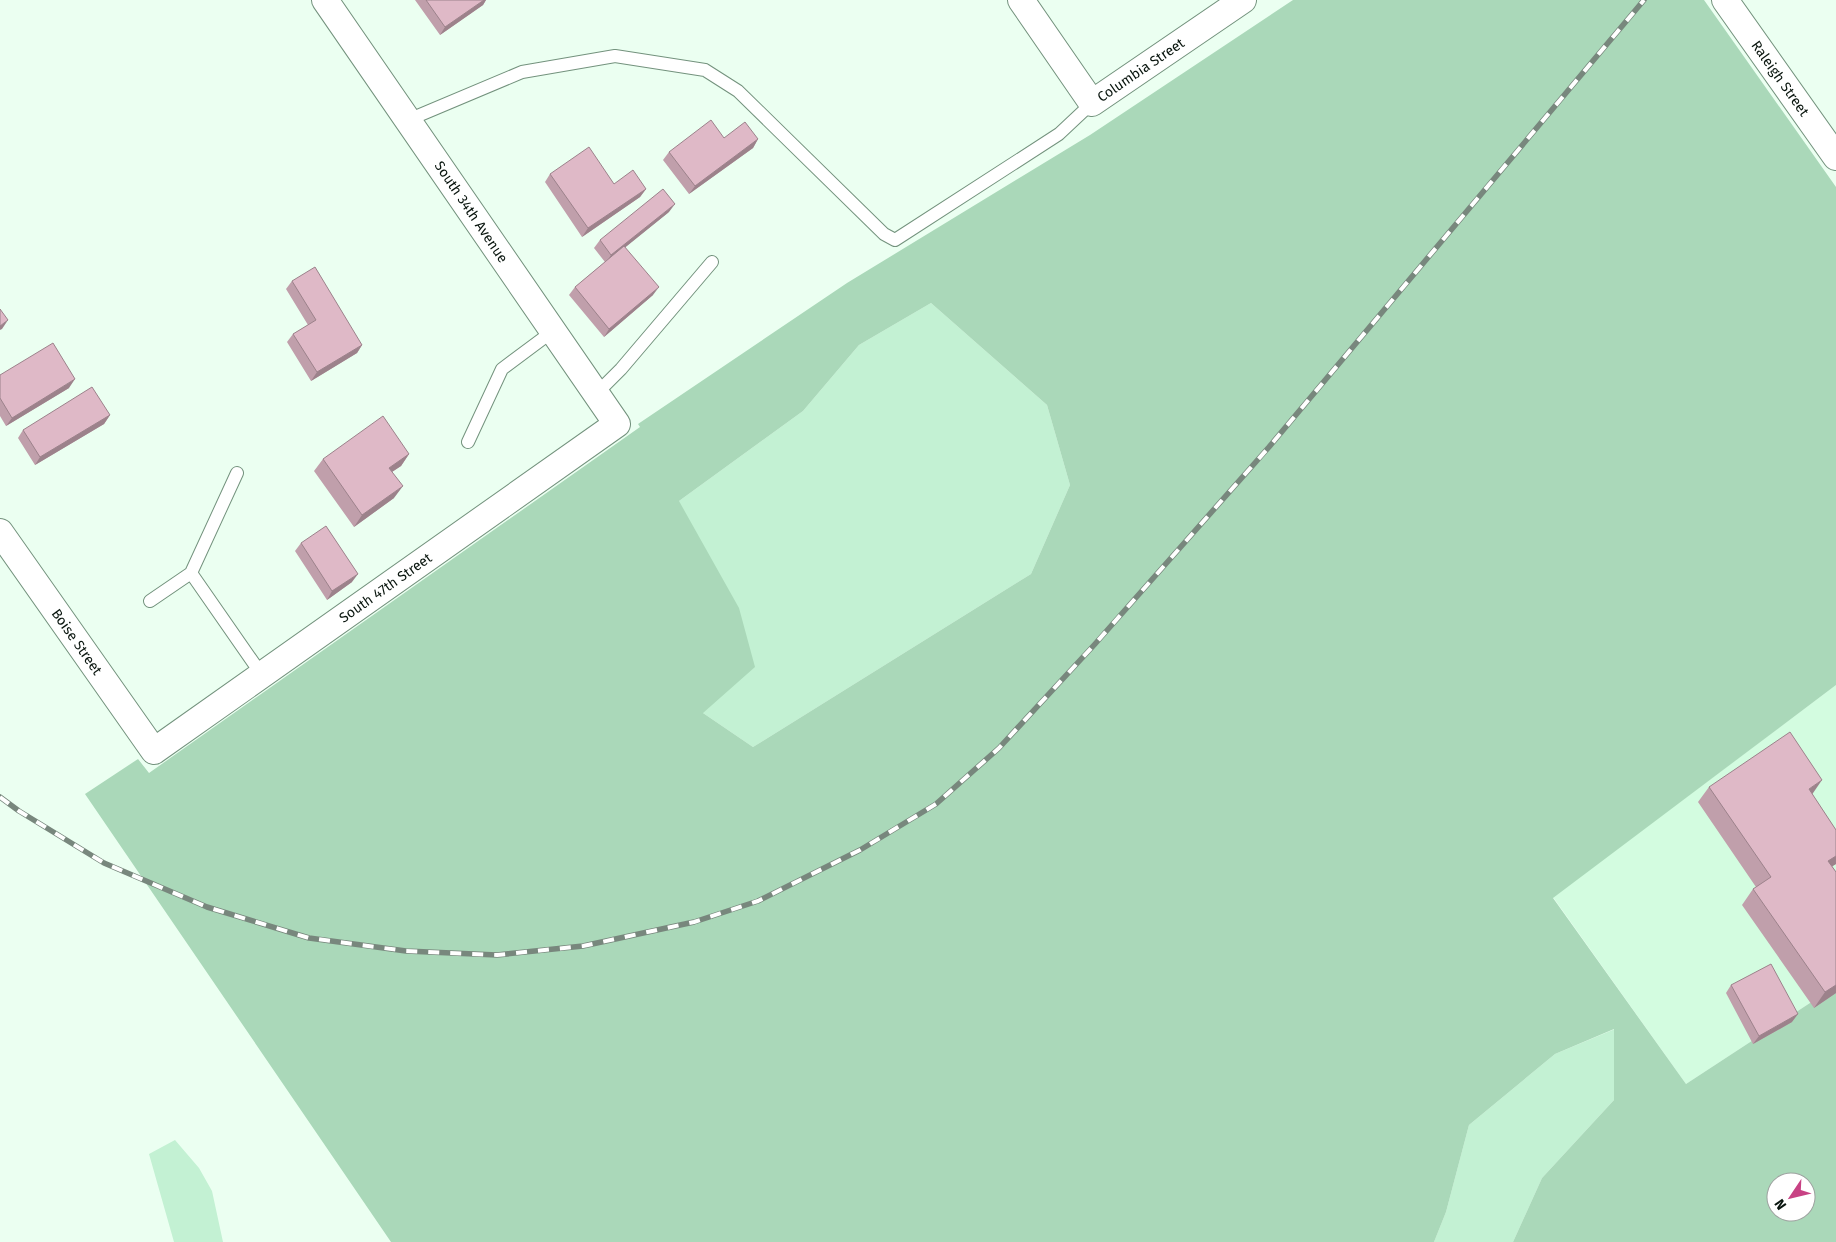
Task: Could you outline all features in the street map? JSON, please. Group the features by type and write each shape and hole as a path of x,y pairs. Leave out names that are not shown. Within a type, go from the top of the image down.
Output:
{"street":[{"name":"South 34th Avenue","path":"326,0 617,424"},
{"name":"Columbia Street","path":"1021,0 1092,103 1243,0"},
{"name":"Raleigh Street","path":"1725,0 1836,157"},
{"name":"South 47th Street","path":"154,751 617,424"},
{"name":"Boise Street","path":"0,532 154,751"}],"lane":[{"path":"408,120 522,72 615,56 705,70 738,91 884,234 895,240 1059,134 1092,103"},
{"path":"596,394 622,369 712,262"},
{"path":"468,442 502,369 552,331"},
{"path":"150,601 191,573 237,474"},
{"path":"191,573 262,675"}],"shaded area":[{"path":"1293,0 1704,0 1836,187 1836,685 1553,898 1686,1084 1836,986 1836,1242 1513,1242 1542,1178 1614,1100 1614,1029 1555,1054 1469,1125 1446,1212 1434,1242 391,1242 85,794 138,759 149,773 640,427 638,424 847,283 1090,135","holes":["931,303 1047,405 1070,485 1031,574 753,747 703,713 755,667 739,608 679,501 803,411 859,345"]},
{"path":"931,303 1047,405 1070,485 1031,574 753,747 703,713 679,501 803,411 859,345"},
{"path":"1836,685 1836,986 1686,1084 1553,897"},
{"path":"1615,1029 1614,1100 1542,1178 1513,1242 1434,1242 1446,1212 1469,1125 1555,1054"},
{"path":"175,1140 199,1168 212,1191 223,1242 174,1242 149,1154"}],"building":[{"path":"426,0 484,0 445,27"},
{"path":"711,120 724,138 745,122 758,139 695,186 669,152"},
{"path":"589,147 614,184 633,170 646,189 588,228 550,174"},
{"path":"663,189 675,204 611,255 600,240"},
{"path":"624,246 659,287 609,329 575,287"},
{"path":"315,267 362,345 317,372 293,334 316,320 292,281"},
{"path":"0,309 8,320 0,326"},
{"path":"53,343 75,379 12,418 0,398 0,375"},
{"path":"92,387 110,415 40,457 23,430"},
{"path":"383,416 409,454 389,468 403,486 362,515 323,459"},
{"path":"326,526 358,574 332,591 301,543"},
{"path":"1790,732 1822,780 1809,789 1836,830 1836,856 1828,861 1836,872 1836,985 1825,992 1753,889 1771,877 1709,787"},
{"path":"1771,964 1798,1014 1759,1036 1731,985"}],"railway":[{"path":"0,797 19,811 104,863 207,907 309,938 406,951 497,955 583,946 694,922 758,901 860,850 936,804 999,748 1095,644 1269,447 1644,0"}]}
